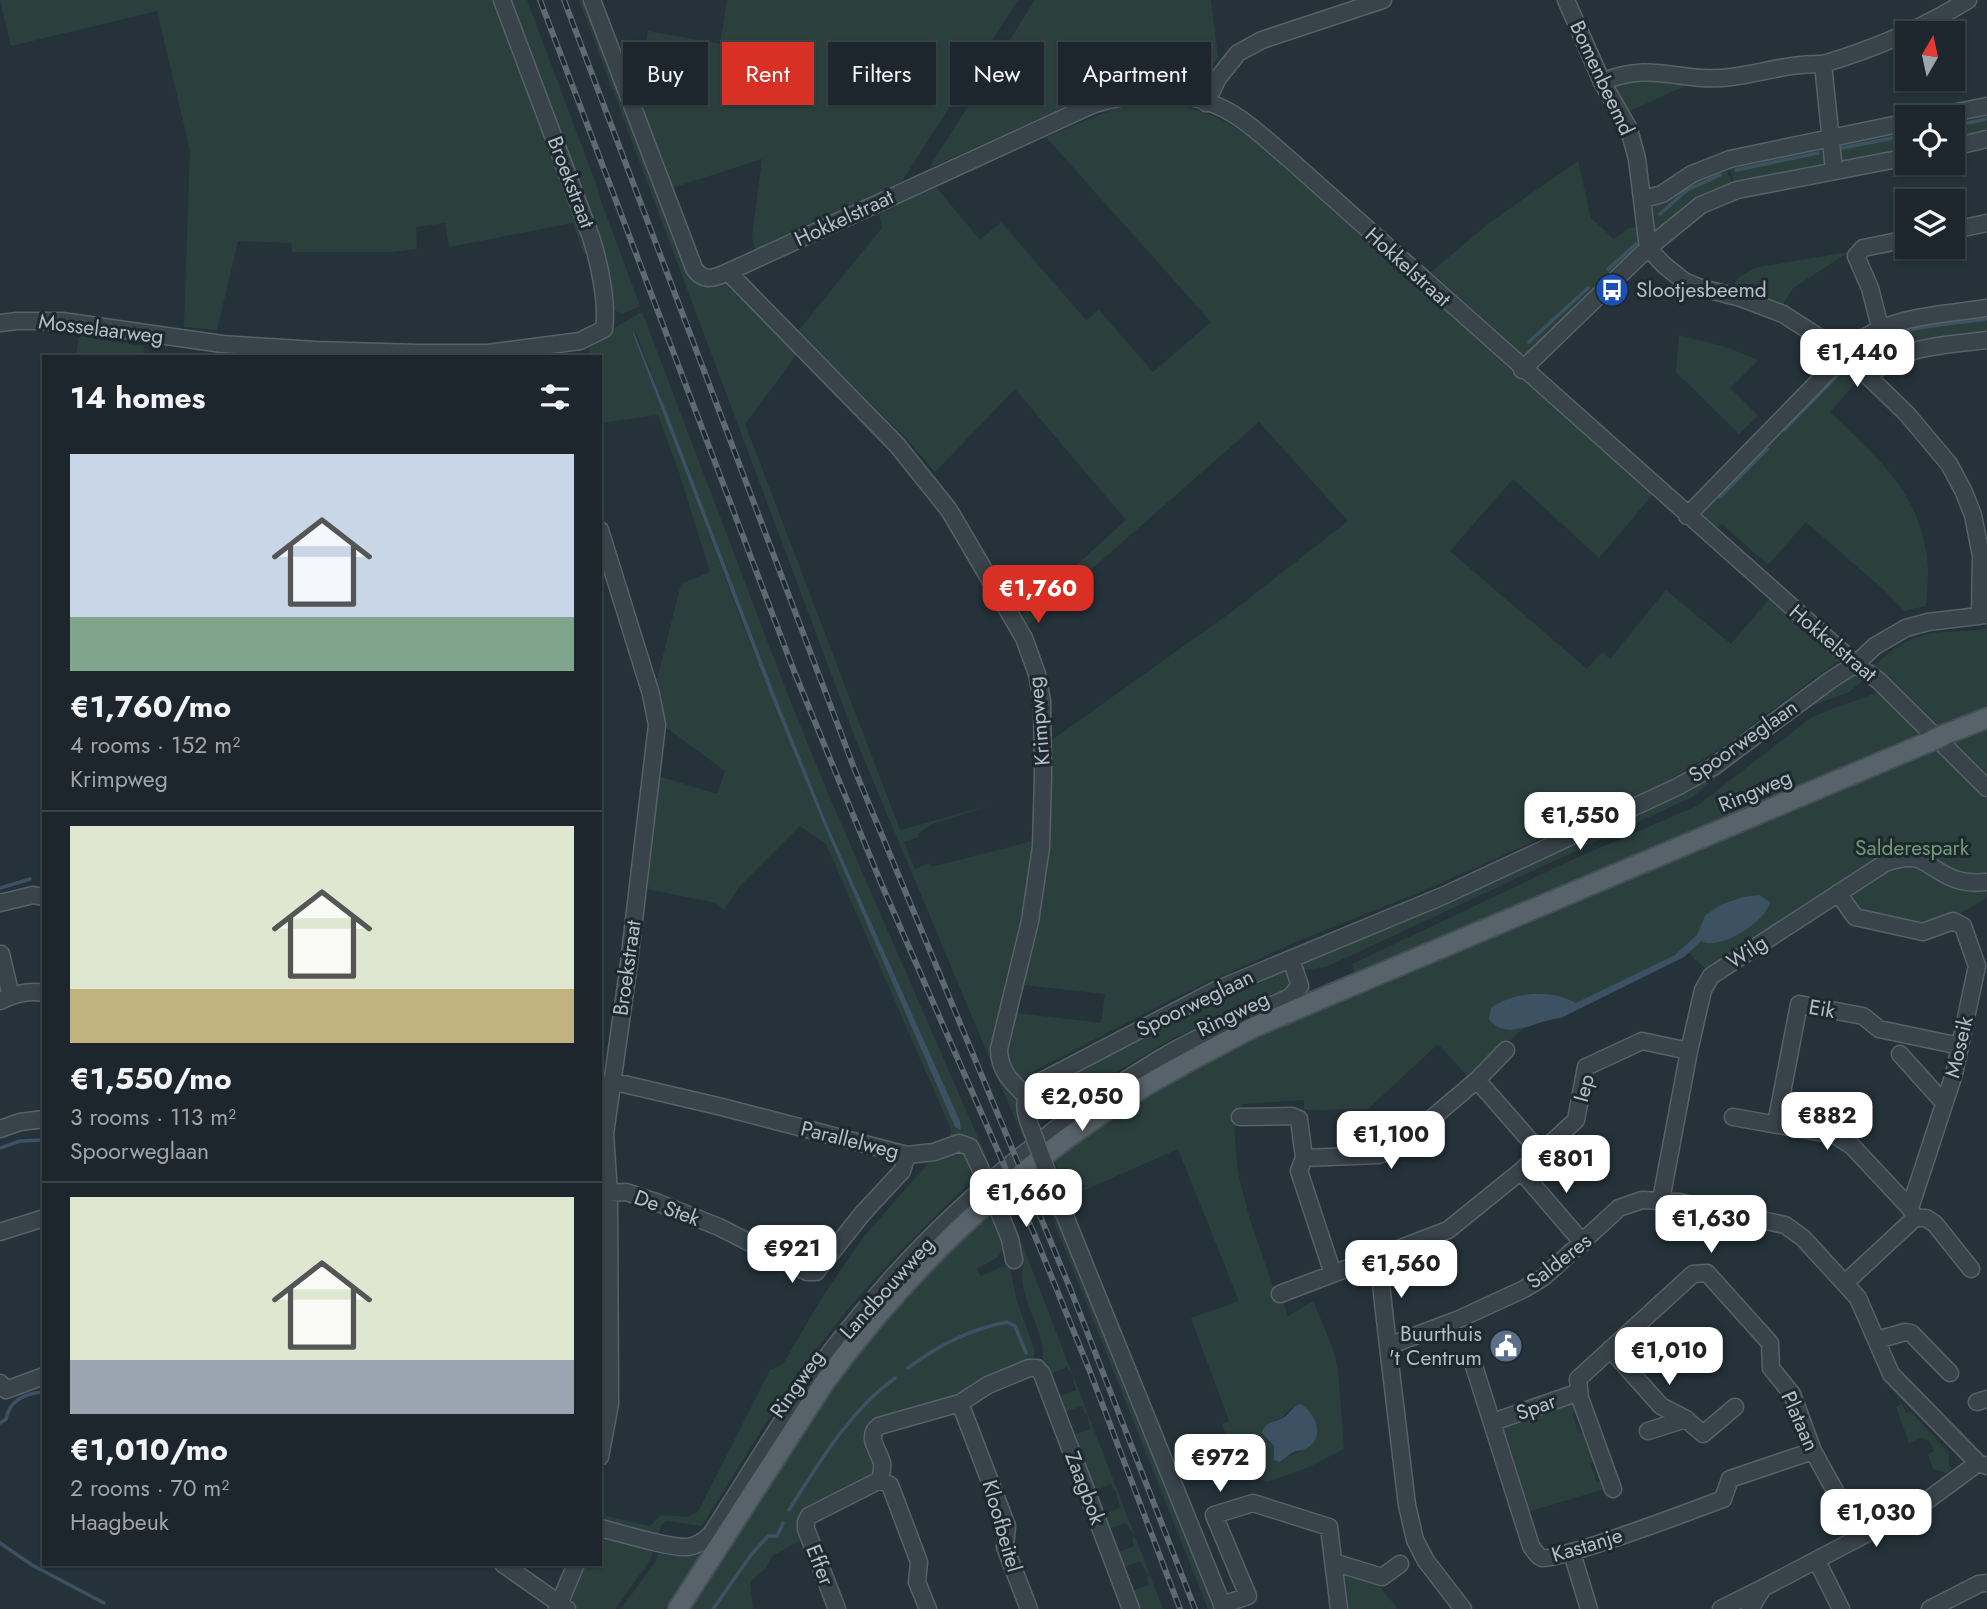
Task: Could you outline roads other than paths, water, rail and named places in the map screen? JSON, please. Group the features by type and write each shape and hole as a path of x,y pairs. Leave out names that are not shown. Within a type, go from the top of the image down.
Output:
{"main road":[{"name":"Ringweg","path":"677,1605 710,1561 824,1383 848,1350 895,1296 945,1242 983,1207 1050,1150 1112,1107 1172,1070 1254,1027 1987,718"}],"street":[{"name":"Broekstraat","path":"502,0 595,249 604,329 580,349"},
{"path":"592,0 694,268 697,274 705,278 714,278 728,272"},
{"path":"1211,93 1222,71 1238,53 1262,40 1383,0"},
{"name":"Bomenbeemd","path":"1566,0 1602,82 1629,129 1637,159 1648,248"},
{"path":"1602,82 1621,74 1639,71 1711,79 1783,66 1823,64 1894,38 1958,3"},
{"path":"1823,64 1834,171"},
{"name":"Hokkelstraat","path":"728,272 1092,105"},
{"name":"Hokkelstraat","path":"1211,105 1231,113 1252,127 1687,516 1879,681 1987,788"},
{"path":"1965,110 1987,106"},
{"path":"1643,199 1662,194 1704,167 1730,159 1895,125"},
{"path":"1965,144 1987,139"},
{"path":"1522,369 1648,248 1686,216 1717,197 1737,190 1895,159"},
{"path":"1965,228 1987,223"},
{"path":"1880,327 1870,288 1856,256 1863,248 1895,242"},
{"path":"1648,248 1684,281 1783,314 1845,354 1906,414 1949,464 1973,515 1981,556 1984,616"},
{"name":"Krimpweg","path":"728,272 897,445 949,510 1024,638 1037,674 1042,701 1041,847 1030,921 999,1049 999,1060 1006,1075 1027,1096"},
{"path":"1687,516 1855,344 1880,327 1900,321 1987,308"},
{"name":"Mosselaarweg","path":"0,323 62,321 222,344 341,351 488,353 580,349"},
{"path":"1870,376 1877,368 1909,352 1987,340"},
{"name":"Broekstraat","path":"602,536 651,694 657,725 628,971 605,1134 609,1193 610,1404 602,1446"},
{"name":"Spoorweglaan","path":"1027,1096 1038,1083 1216,990 1445,895 1677,787 1713,766 1856,664 1875,646 1906,628 1928,622 1984,616"},
{"name":"Wilg","path":"1661,1199 1689,1051 1703,990 1711,976 1885,863 1903,856 1920,859 1956,880 1987,882"},
{"name":"Moseik","path":"1838,893 1855,917 1923,932 1954,921 1963,926 1977,966 1954,1074 1913,1213 1845,1283"},
{"path":"0,903 33,895 42,897"},
{"path":"1,954 6,998 42,993"},
{"name":"Landbouwweg","path":"602,1528 678,1546 692,1546 704,1541 717,1526 797,1399 842,1336 883,1287 936,1232 1045,1137 1115,1088 1163,1057 1290,997 1300,986 1291,959"},
{"name":"Eik","path":"1776,1124 1799,1004 1863,1016 1879,1029 1960,1046"},
{"name":"Iep","path":"1280,1294 1448,1230 1521,1171 1576,1120 1586,1067 1642,1041 1689,1051"},
{"path":"1304,1158 1393,1152 1477,1080 1506,1050"},
{"name":"Moseik","path":"1900,1054 1944,1103"},
{"path":"1477,1080 1540,1152"},
{"name":"Parallelweg","path":"611,1081 907,1155 933,1152 959,1143 971,1147 1010,1239 1014,1260"},
{"path":"1027,1096 1024,1111 1046,1169 1223,1607 1248,1596 1214,1515 1253,1503 1329,1527 1339,1609"},
{"path":"1240,1117 1292,1116 1299,1119 1304,1158 1298,1171 1333,1274"},
{"path":"1733,1116 1835,1135 1852,1146 1913,1213 1926,1217 1935,1224 1971,1269"},
{"path":"0,1129 20,1122 42,1119"},
{"name":"De Stek","path":"609,1193 626,1192 656,1202 719,1227 807,1272 816,1272 863,1213 902,1171 907,1155"},
{"path":"1521,1171 1583,1243"},
{"name":"Salderes","path":"1388,1346 1457,1320 1524,1289 1544,1277 1619,1208 1642,1200 1661,1199 1785,1225 1803,1238 1858,1298 1891,1374 1982,1465"},
{"path":"0,1232 42,1219"},
{"path":"1378,1258 1407,1505 1415,1540 1426,1561 1463,1609"},
{"name":"Plataan","path":"1579,1392 1578,1379 1610,1349 1693,1274 1707,1273 1770,1343 1771,1368 1792,1394 1813,1451 1860,1536"},
{"path":"1877,1340 1905,1332 1911,1333 1950,1373"},
{"path":"1610,1349 1661,1406 1686,1419 1703,1434 1735,1407"},
{"name":"Kastanje","path":"1474,1366 1531,1546 1544,1559 1572,1553 1723,1499 1730,1479 1813,1451"},
{"name":"Zaagbok","path":"960,1403 988,1385 1029,1368 1037,1368 1042,1374 1131,1609"},
{"path":"0,1383 6,1390 42,1377"},
{"path":"1579,1392 1613,1489"},
{"name":"Spar","path":"1493,1422 1579,1392"},
{"path":"928,1609 917,1582 919,1562 890,1485 880,1480 883,1468 872,1439 874,1429 960,1403"},
{"name":"Kloofbeitel","path":"960,1403 1004,1520 1007,1533 1004,1547 1029,1609"},
{"path":"1648,1431 1686,1419"},
{"path":"1721,1609 1921,1505 1982,1465"},
{"name":"Effer","path":"837,1609 806,1529 806,1522 809,1516 880,1480"},
{"path":"1572,1553 1589,1609"},
{"path":"1817,1561 1840,1609"},
{"path":"1333,1562 1382,1577 1400,1564"},
{"path":"506,1566 561,1607 575,1566"},
{"path":"1930,1609 1979,1584 1987,1583"},
{"path":"1750,1609 1763,1588"}],"water":[{"path":"633,330 827,824 960,1121 960,1130 955,1127 771,696"},
{"path":"1759,895 1770,902 1767,910 1741,933 1719,942 1701,941 1684,957 1561,1018 1513,1029 1496,1026 1489,1019 1491,1008 1522,995 1555,995 1576,1003 1675,955 1697,935 1705,916 1720,905"},
{"path":"1300,1404 1313,1417 1317,1435 1308,1447 1292,1453 1280,1462 1274,1460 1274,1446 1262,1433 1265,1426 1284,1418"}],"waterway":[{"path":"1965,124 1987,119"},
{"path":"1842,148 1895,138"},
{"name":"Bomenbeemd","path":"1736,170 1818,153"},
{"path":"1660,214 1687,190 1720,175"},
{"path":"1608,269 1636,244"},
{"path":"1529,342 1588,288"},
{"path":"1865,350 1893,335 1908,331 1987,319"},
{"path":"1784,430 1841,372"},
{"path":"1720,497 1767,449"},
{"path":"0,888 30,879"},
{"path":"0,1148 20,1141 42,1140"},
{"path":"908,1368 955,1339 1007,1322 1015,1326 1026,1353"},
{"path":"789,1510 850,1421 895,1378"},
{"path":"0,1423 6,1419 11,1406 20,1398 42,1392"},
{"path":"713,1609 751,1555 768,1536 777,1536 783,1523"},
{"path":"0,1543 32,1565 104,1603"}],"railway":[{"path":"540,0 794,671 881,883 1035,1236 1089,1369 1180,1609"},
{"path":"564,0 854,768 1070,1288 1195,1609"}],"place":[{"name":"Slootjesbeemd","path":"1612,290"},
{"name":"Buurthuis 't Centrum","path":"1506,1346"}],"park label":[{"name":"Salderespark","path":"1912,848"}]}
